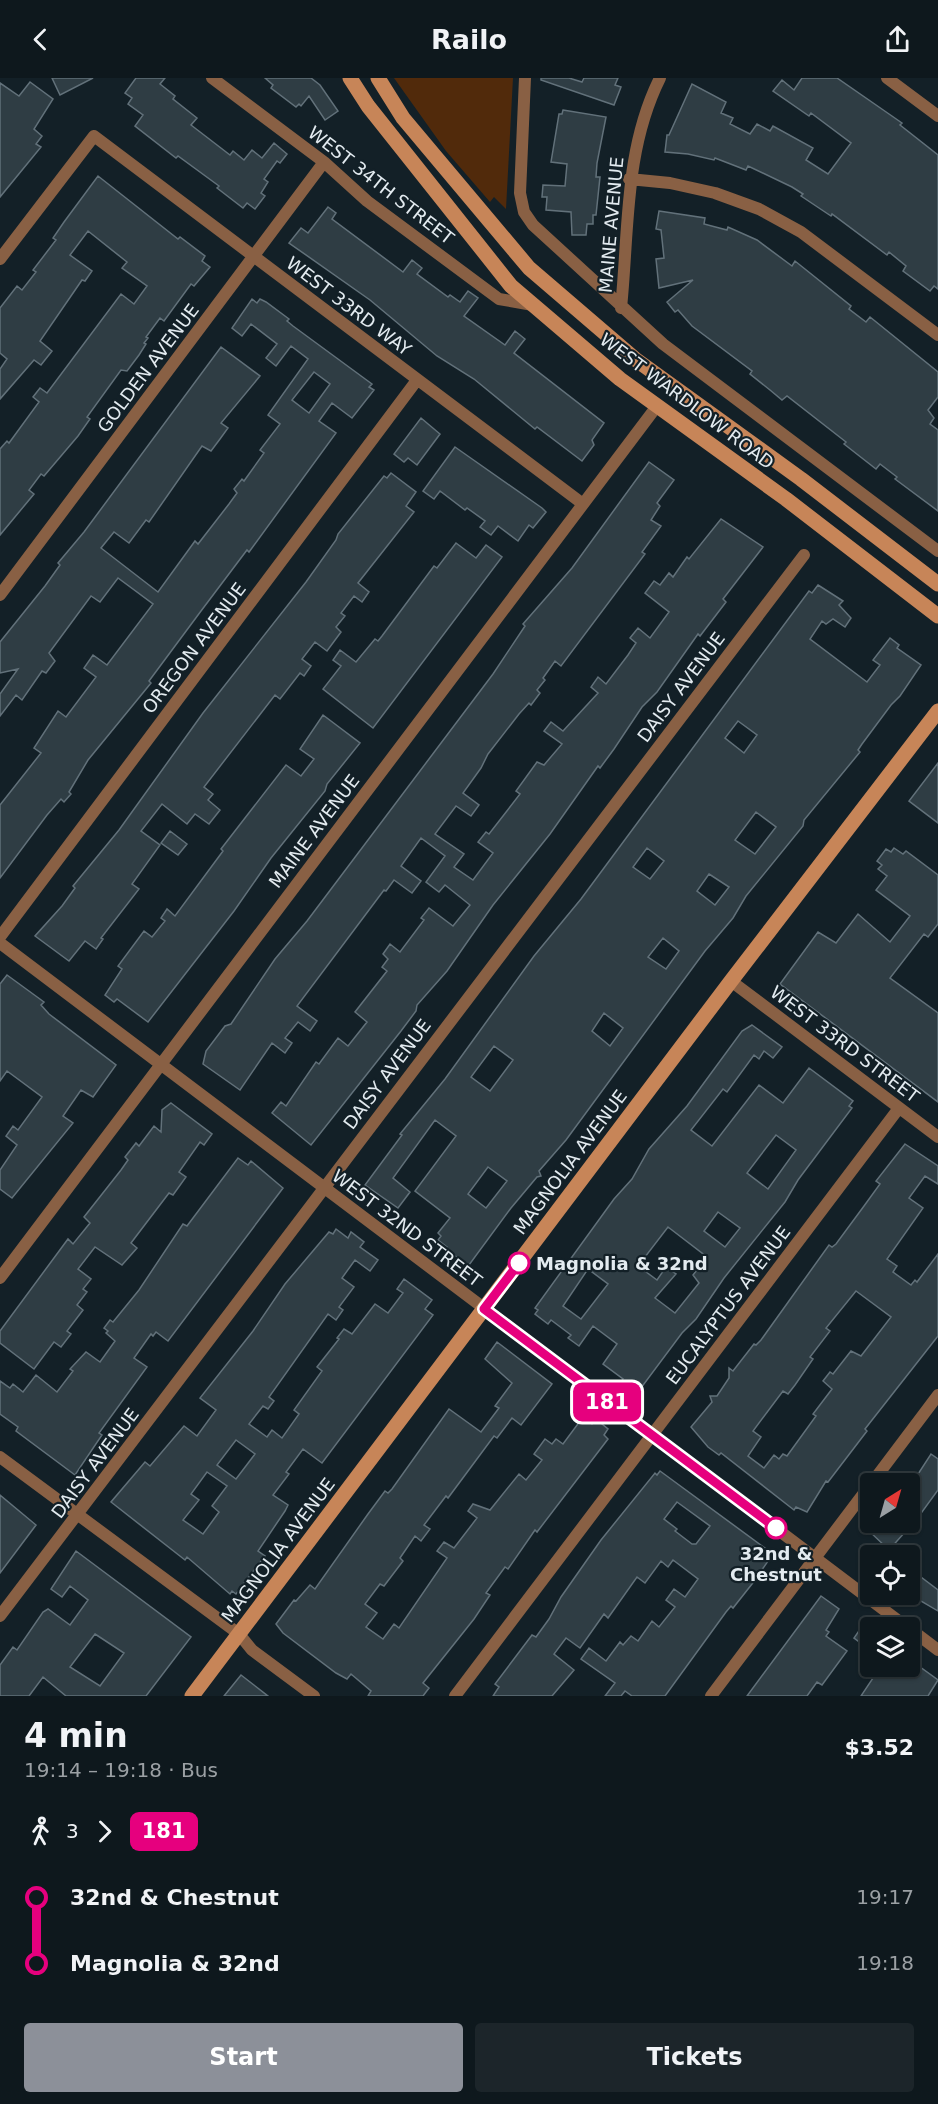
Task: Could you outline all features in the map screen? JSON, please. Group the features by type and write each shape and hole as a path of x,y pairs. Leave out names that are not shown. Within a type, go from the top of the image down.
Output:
{"main road":[{"name":"WEST WARDLOW ROAD","path":"350,78 368,106 511,286 620,379 786,499 938,616"},
{"name":"WEST WARDLOW ROAD","path":"378,78 403,118 529,268 635,359 801,479 938,584"},
{"name":"MAGNOLIA AVENUE","path":"192,1696 731,981 938,711"}],"street":[{"name":"WEST 34TH STREET","path":"212,78 324,162 367,201 499,299 533,305"},
{"name":"WEST WARDLOW ROAD","path":"525,78 520,193 524,212 559,250 663,344 938,551"},
{"name":"MAINE AVENUE","path":"621,308 629,179 637,146 660,78"},
{"path":"887,78 938,116"},
{"name":"WEST 33RD WAY","path":"0,260 94,136 583,504"},
{"name":"GOLDEN AVENUE","path":"0,595 324,162"},
{"path":"629,179 670,183 715,193 759,209 801,232 938,335"},
{"name":"OREGON AVENUE","path":"0,938 417,380"},
{"name":"MAINE AVENUE","path":"0,1278 657,406"},
{"name":"DAISY AVENUE","path":"0,1616 804,555"},
{"name":"WEST 32ND STREET","path":"0,944 894,1617"},
{"name":"WEST 33RD STREET","path":"731,981 938,1137"},
{"name":"EUCALYPTUS AVENUE","path":"455,1696 899,1107"},
{"path":"879,1473 938,1395"},
{"path":"0,1457 239,1634 252,1650 314,1696"},
{"path":"711,1696 860,1499"},
{"name":"WEST 32ND STREET","path":"920,1636 938,1650"}],"shaded area":[{"path":"394,78 513,78 506,209 494,197 490,202 446,151"}],"building":[{"path":"52,78 93,78 60,95"},
{"path":"136,78 165,78 160,84 175,96 173,99 197,118 191,125 230,155 233,151 244,160 252,150 262,158 274,143 287,154 280,163 277,161 264,179 268,182 261,193 265,196 255,209 247,203 243,208 217,188 219,186 178,156 176,158 135,126 143,115 128,104 132,98 125,93"},
{"path":"265,78 311,78 320,85 338,111 325,120 309,96 301,106 299,104 296,107 271,88 273,85"},
{"path":"541,78 569,78 582,82 584,78 618,78 615,85 621,87 614,105 541,80"},
{"path":"802,78 837,78 902,123 900,125 938,155 938,289 934,286 930,291 903,271 906,266 889,252 887,255 832,214 831,216 801,196 803,194 792,187 748,166 746,170 715,158 714,160 665,152 667,135 692,84 726,102 721,113 733,118 730,124 750,134 757,124 770,131 773,126 813,148 806,160 828,174 851,143 811,113 809,116 773,91 782,80 794,90"},
{"path":"30,82 53,99 34,129 42,136 36,144 41,147 0,197 0,83 19,96"},
{"path":"563,110 606,117 597,163 596,177 600,177 596,215 593,215 593,224 587,224 586,235 572,235 571,212 546,210 547,197 542,197 543,185 565,186 567,164 551,162 559,114 562,114"},
{"path":"98,176 178,239 180,237 205,256 202,261 210,267 194,286 191,284 164,321 160,318 146,337 148,338 144,343 146,344 139,355 127,371 121,370 87,417 90,419 78,436 44,476 41,474 29,490 34,494 0,535 0,449 7,441 9,443 39,402 33,397 40,388 47,393 121,294 134,304 147,286 122,268 127,262 88,231 70,255 92,271 85,281 82,280 40,341 52,351 41,365 34,360 0,399 0,369 7,359 0,353 0,308 17,286 22,290 36,272 33,270 56,240 53,238"},
{"path":"328,207 336,213 332,219 403,272 412,260 422,268 417,274 448,297 450,295 460,302 468,291 478,298 464,316 505,345 515,331 525,339 514,353 604,423 592,440 594,445 582,461 537,427 535,429 474,379 437,356 370,300 289,243 301,228 308,233"},
{"path":"659,211 705,218 704,224 727,230 728,227 757,240 792,266 795,261 851,306 849,309 866,322 870,317 938,372 938,397 928,410 934,418 930,424 938,430 938,511 895,479 897,477 880,464 876,469 844,444 846,442 787,396 782,400 750,374 752,371 692,326 678,310 675,312 667,302 693,280 659,288 656,259 664,258 661,230 656,229"},
{"path":"252,299 257,303 260,299 372,384 369,387 374,390 352,418 332,403 319,421 336,433 249,552 247,550 149,681 151,683 88,760 69,792 71,794 64,802 61,799 47,815 0,878 0,805 41,753 34,748 58,711 66,717 96,677 84,668 93,655 107,665 153,604 118,578 100,602 91,596 49,653 55,661 46,673 42,671 22,700 16,695 0,716 0,694 18,669 0,673 0,642 45,586 60,565 58,563 84,532 221,347 260,376 221,423 228,428 211,451 202,446 149,522 146,520 129,543 114,532 101,548 158,592 195,541 198,544 229,504 237,493 234,489 242,479 244,481 264,453 260,450 280,424 268,415 308,359 291,346 276,366 266,358 277,344 251,324 242,336 232,328","holes":["314,372 330,384 309,413 292,400"]},
{"path":"421,418 440,434 417,465 408,458 404,462 394,454"},
{"path":"455,447 546,512 533,528 529,525 518,541 498,526 491,535 480,527 485,521 467,508 465,510 440,491 434,499 423,491"},
{"path":"649,462 674,480 657,503 660,506 651,520 661,526 642,552 645,554 561,666 555,661 537,690 540,693 531,705 529,703 519,714 488,754 463,793 479,805 471,816 456,806 435,834 464,854 454,867 473,880 493,853 478,842 486,832 489,834 520,794 516,791 537,762 544,765 562,744 544,731 551,722 563,731 598,693 591,687 598,677 606,684 628,655 636,643 630,638 638,628 650,638 669,612 645,593 654,581 660,585 669,573 673,577 687,557 689,559 721,519 763,547 723,599 726,602 700,636 698,634 657,692 642,707 600,768 598,766 550,834 493,905 447,971 417,1005 416,1011 401,1031 311,1145 272,1113 281,1102 286,1106 316,1062 319,1064 338,1038 348,1046 367,1022 355,1012 387,971 382,967 388,959 383,954 390,944 400,952 424,920 421,918 429,908 453,926 470,905 445,885 439,892 426,882 445,856 421,838 401,866 421,881 412,893 394,880 386,891 384,890 297,1006 317,1021 310,1031 298,1022 285,1038 292,1043 285,1053 272,1043 240,1090 203,1064 206,1051 225,1026 231,1024 275,959 307,921 493,674 525,626 523,624 572,568"},
{"path":"391,473 416,492 406,506 414,512 358,583 369,592 362,602 354,596 341,613 345,616 336,627 341,632 327,651 315,642 302,659 311,666 304,676 300,673 280,699 275,695 204,787 213,794 208,800 220,810 209,824 195,814 187,824 162,804 141,831 160,845 132,884 139,889 101,938 103,939 96,949 85,941 69,961 35,936 62,906 75,888 73,886 119,830 203,713 306,582 338,534 384,476 387,478"},
{"path":"456,543 476,558 486,545 502,557 373,728 323,689 341,666 333,660 340,650 356,662 375,639 378,641 434,566 437,568"},
{"path":"818,585 843,601 839,605 851,618 845,627 833,619 826,624 822,621 810,639 867,682 880,665 873,660 890,638 899,645 897,648 921,665 862,744 858,750 860,752 804,820 803,826 746,896 733,918 705,951 566,1140 539,1171 541,1176 537,1177 511,1208 469,1265 445,1249 447,1247 438,1240 441,1236 438,1233 450,1218 415,1191 456,1136 435,1120 393,1178 410,1192 398,1208 365,1185 402,1135 400,1134 445,1079 534,956 581,899 809,591 812,593","holes":["738,721 757,735 744,753 725,738","756,812 776,827 755,854 735,840","647,848 664,861 650,879 633,867","709,874 729,887 715,905 697,891","663,938 679,951 666,969 648,957","604,1013 623,1028 610,1046 592,1031","494,1046 513,1060 490,1091 471,1077","488,1167 507,1181 486,1208 468,1194"]},
{"path":"323,715 360,743 148,1022 117,999 114,1002 105,995 122,969 118,966 144,931 152,937 165,921 161,918 167,909 175,916 223,851 221,849 286,765 301,776 314,759 300,749"},
{"path":"938,763 938,823 909,801"},
{"path":"170,831 187,844 178,855 161,843"},
{"path":"894,848 903,854 906,851 938,875 938,924 928,937 924,934 890,978 938,1013 938,1102 780,984 818,932 836,943 858,914 890,942 910,916 876,890 887,876 878,869 882,865 877,861 886,849 891,852"},
{"path":"7,975 44,1002 41,1005 49,1014 116,1065 93,1097 81,1090 63,1116 73,1123 12,1198 0,1189 0,1170 17,1145 6,1136 13,1126 18,1130 42,1097 7,1071 0,1081 0,984"},
{"path":"752,1025 782,1047 773,1058 764,1051 759,1059 754,1055 727,1092 723,1089 691,1130 712,1146 759,1085 783,1103 809,1068 853,1101 849,1106 852,1108 798,1180 785,1202 635,1396 619,1384 623,1379 603,1364 617,1344 593,1326 579,1346 568,1338 571,1335 551,1320 548,1324 535,1314 538,1310 535,1308 614,1199 632,1179 649,1149 687,1106 742,1031","holes":["776,1135 796,1150 768,1189 747,1173","718,1212 740,1228 725,1247 704,1231","668,1227 707,1257 693,1275 699,1283 675,1313 655,1298 676,1274 666,1267 657,1280 638,1266","588,1269 608,1284 581,1319 563,1306"]},
{"path":"171,1103 212,1134 204,1145 200,1142 179,1172 186,1177 173,1195 169,1193 131,1243 137,1248 122,1265 95,1247 78,1269 91,1279 83,1289 87,1292 77,1305 83,1310 67,1331 71,1334 61,1347 54,1342 34,1369 0,1343 0,1331 68,1239 73,1244 90,1223 84,1217 121,1170 128,1160 125,1157 136,1143 139,1146 154,1126 161,1132 162,1110"},
{"path":"905,1144 938,1166 938,1184 925,1176 909,1198 923,1208 887,1259 897,1266 893,1272 911,1285 915,1280 917,1282 938,1254 938,1336 865,1429 867,1431 828,1482 826,1481 807,1512 796,1507 794,1510 721,1453 719,1455 708,1447 691,1427 712,1402 710,1396 717,1396 729,1378 729,1368 733,1371 754,1344 756,1345 761,1340 829,1245 832,1247 836,1244 880,1184 876,1181","holes":["856,1291 891,1317 861,1356 851,1351 833,1374 830,1372 823,1381 832,1389 813,1414 816,1416 787,1456 783,1454 779,1459 774,1455 764,1468 748,1456 761,1437 753,1431 783,1391 788,1394 795,1385 813,1359 810,1357 830,1331 826,1328"]},
{"path":"238,1158 248,1165 251,1161 283,1188 168,1341 156,1332 153,1336 151,1334 134,1358 147,1367 99,1433 102,1435 75,1475 16,1431 18,1427 0,1414 0,1381 10,1388 13,1384 23,1392 36,1375 57,1392 73,1371 70,1369 86,1352 100,1362 115,1341 104,1328 110,1320 113,1322 139,1290 183,1224 187,1226"},
{"path":"336,1229 348,1238 351,1232 364,1242 360,1247 378,1260 370,1271 355,1260 342,1278 354,1287 339,1307 343,1310 336,1320 328,1314 269,1397 274,1401 268,1409 263,1406 249,1424 267,1437 272,1430 282,1438 299,1414 294,1410 322,1371 317,1367 339,1339 337,1338 344,1329 352,1334 375,1304 388,1313 403,1293 397,1289 404,1279 432,1300 425,1309 433,1315 322,1463 303,1449 286,1472 289,1474 273,1495 288,1505 258,1551 265,1556 236,1594 232,1591 230,1594 187,1557 185,1560 111,1502 145,1462 150,1466 184,1426 197,1436 216,1410 200,1398 253,1331 285,1284 329,1232 333,1234","holes":["236,1440 255,1454 236,1479 217,1465","207,1472 227,1486 212,1506 219,1512 203,1534 183,1520 199,1500 191,1494"]},
{"path":"497,1342 552,1384 521,1425 512,1418 497,1438 494,1436 448,1498 446,1496 424,1525 430,1529 421,1541 415,1536 400,1558 403,1561 384,1586 380,1584 365,1604 377,1613 366,1627 383,1639 394,1624 399,1628 447,1558 437,1551 444,1542 454,1548 477,1518 468,1511 473,1504 490,1510 519,1474 526,1480 542,1460 534,1454 545,1439 552,1444 556,1439 563,1444 583,1417 592,1424 596,1419 608,1429 604,1435 608,1439 537,1532 535,1530 508,1569 505,1567 486,1593 490,1595 474,1619 423,1683 429,1688 423,1696 368,1696 371,1691 351,1674 347,1679 336,1673 283,1633 276,1624 294,1600 296,1601 310,1585 315,1589 385,1491 388,1493 392,1489 449,1409 481,1432 499,1408 495,1406 512,1383 485,1359"},
{"path":"931,1454 938,1459 938,1490 922,1512 920,1510 919,1473"},
{"path":"660,1471 773,1554 752,1584 733,1608 731,1606 726,1612 665,1696 632,1696 625,1691 621,1696 605,1696 615,1683 581,1659 589,1648 606,1661 620,1642 623,1645 631,1636 638,1641 652,1621 659,1627 675,1607 666,1600 674,1589 685,1597 698,1579 673,1560 668,1567 661,1561 645,1583 637,1577 608,1618 604,1614 580,1648 566,1638 554,1654 574,1670 552,1696 493,1696 499,1687 495,1684 532,1635 536,1637 601,1540 655,1473 657,1475","holes":["677,1502 710,1526 696,1544 692,1544 664,1519"]},
{"path":"0,1495 36,1525 0,1573"},
{"path":"871,1533 904,1533 893,1545 884,1545"},
{"path":"76,1551 191,1637 146,1696 66,1696 43,1677 29,1696 0,1696 0,1665 13,1647 17,1650 43,1612 48,1609 70,1625 88,1600 70,1586 62,1597 51,1589","holes":["95,1634 124,1653 100,1686 70,1667"]},
{"path":"920,1576 938,1590 938,1611 920,1600"},
{"path":"821,1596 839,1609 826,1630 829,1632 826,1636 847,1651 822,1685 817,1682 807,1696 747,1696"},
{"path":"860,1629 860,1642 854,1638"},
{"path":"920,1667 938,1680 928,1696 861,1696 874,1677 920,1677"},
{"path":"241,1675 268,1696 224,1696"}],"bus line":[{"name":"181","path":"519,1263 484,1309 776,1528"}],"place":[{"name":"Magnolia & 32nd","path":"519,1263"},
{"name":"32nd & Chestnut","path":"776,1528"}]}
